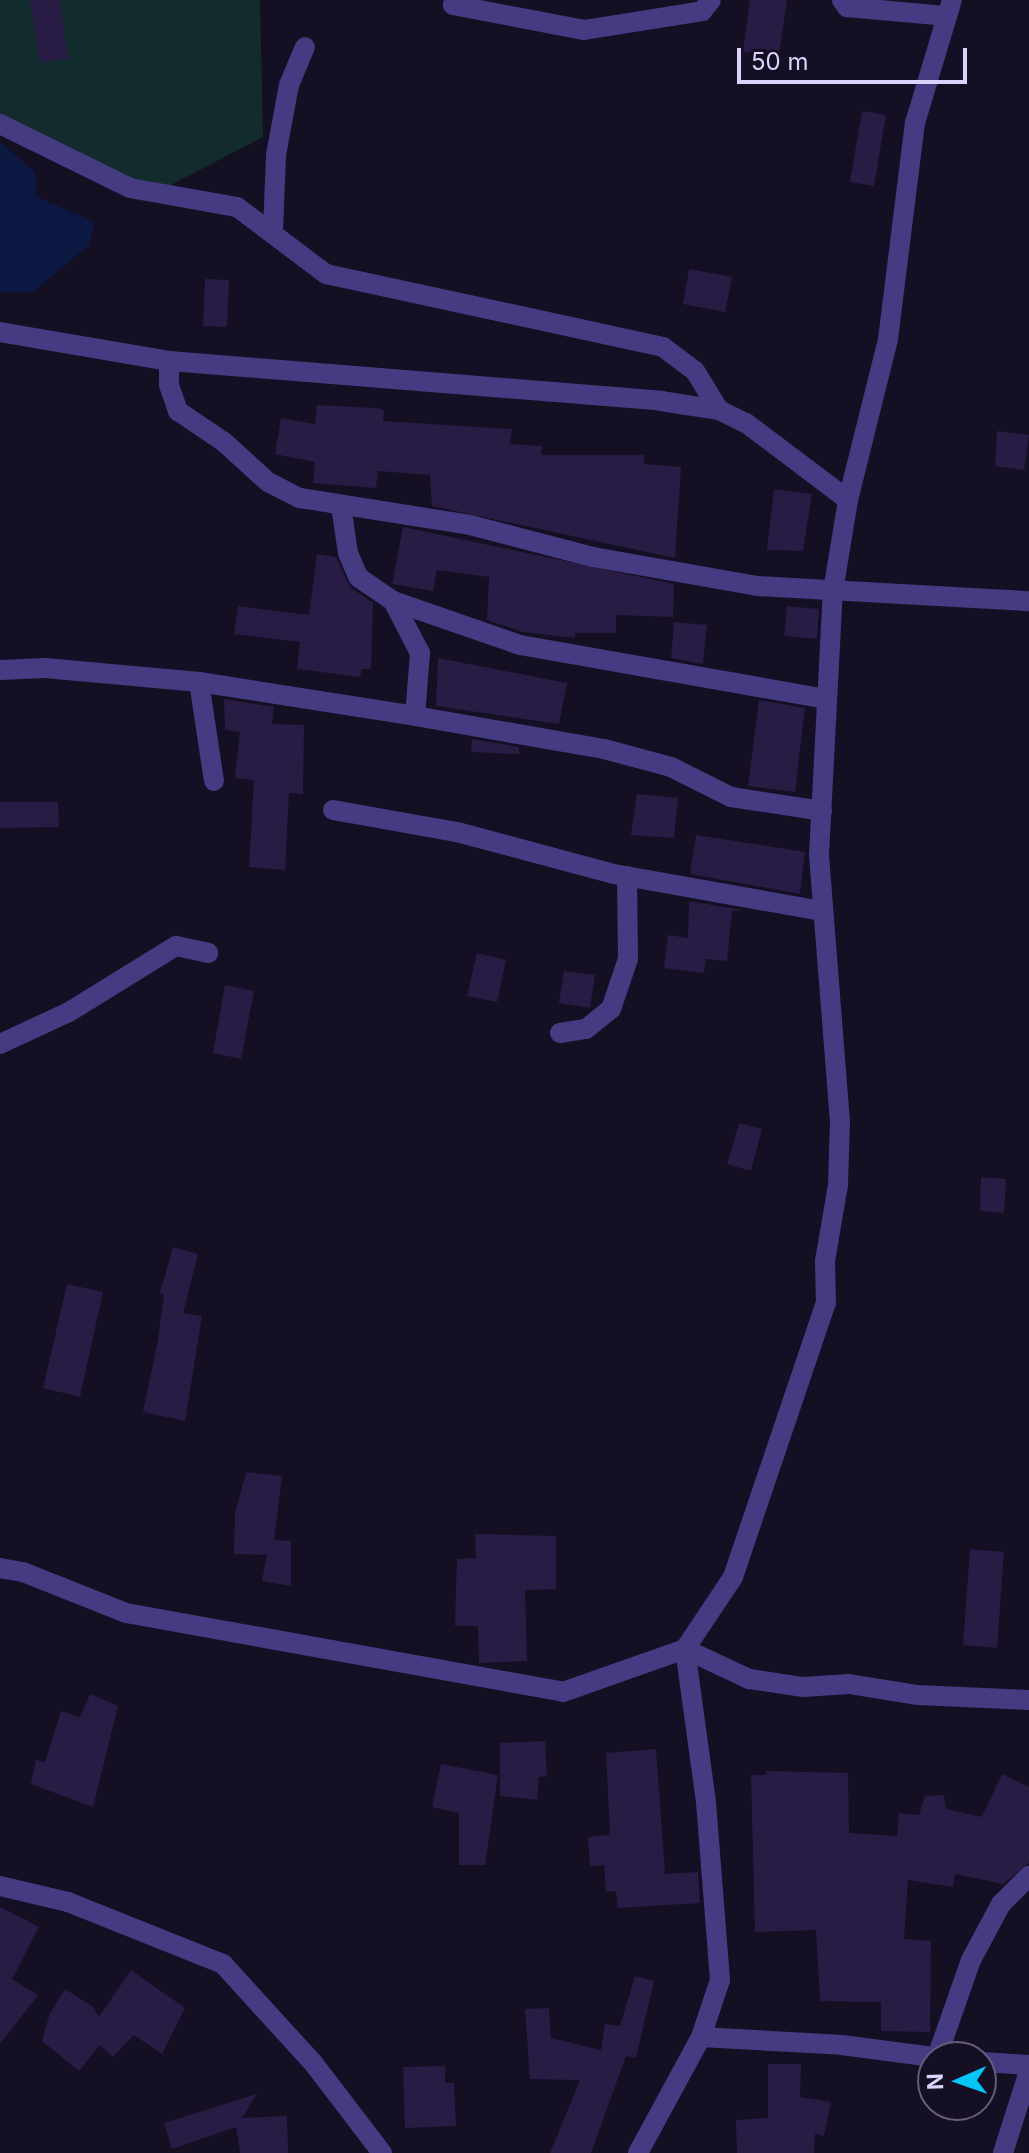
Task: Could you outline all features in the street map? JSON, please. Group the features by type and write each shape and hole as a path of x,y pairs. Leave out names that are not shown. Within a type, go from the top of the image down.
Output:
{"street":[{"path":"454,0 453,5 584,30 702,11 711,0"},
{"path":"0,1568 126,1613 563,1692 685,1649 733,1577 826,1303 825,1261 838,1185 840,1122 822,911 822,811 833,591 848,500 888,339 915,123 949,8 847,7 842,0"},
{"path":"273,231 276,155 289,85 305,47"},
{"path":"0,124 130,188 237,207 273,231 326,274 663,347 695,371 719,410"},
{"path":"0,332 169,361 661,401 719,410 746,423 848,500"},
{"path":"169,361 169,385 178,411 224,442 268,482 300,498 470,525 593,557 681,568 757,586 1029,601"},
{"path":"341,506 348,553 358,577 393,601 520,645 826,699"},
{"path":"393,601 420,653 415,716"},
{"path":"0,670 45,668 199,682 415,716 604,749 671,767 731,797 822,811"},
{"path":"199,682 214,781"},
{"path":"333,810 457,832 627,876 822,911"},
{"path":"560,1033 586,1029 611,1009 628,959 627,876"},
{"path":"0,1044 69,1012 176,946 208,953"},
{"path":"685,1649 749,1679 803,1687 849,1684 918,1695 1029,1700"},
{"path":"638,2153 701,2037 720,1980 706,1802 685,1649"},
{"path":"941,2041 971,1960 1001,1904 1029,1876"},
{"path":"0,1886 68,1902 223,1964 323,2075 382,2153"},
{"path":"701,2037 842,2045 917,2055"},
{"path":"997,2064 1029,2068 1003,2153"}],"green space":[{"path":"0,0 260,0 263,137 140,201 0,117"}],"water":[{"path":"0,142 35,172 37,197 95,222 89,245 33,292 0,292"}],"building":[{"path":"30,0 60,0 68,59 40,63"},
{"path":"750,0 787,0 779,53 743,52"},
{"path":"862,111 886,115 874,186 850,182"},
{"path":"689,269 732,277 725,312 683,304"},
{"path":"205,279 229,280 227,327 203,326"},
{"path":"317,405 376,408 384,410 383,421 512,429 510,444 542,446 541,455 644,455 644,464 681,467 675,558 432,506 430,475 378,471 376,488 313,483 315,462 275,454 281,418 315,424"},
{"path":"997,431 1029,435 1024,470 995,466"},
{"path":"774,489 812,494 803,551 767,550"},
{"path":"403,527 674,584 673,617 616,615 616,633 575,633 575,638 523,632 487,620 489,577 437,570 433,591 392,584"},
{"path":"317,554 336,557 350,587 373,603 371,669 362,669 360,677 297,669 300,642 234,634 238,606 309,615"},
{"path":"787,606 819,609 817,639 784,636"},
{"path":"674,622 707,625 703,664 671,658"},
{"path":"438,658 567,683 559,724 436,706"},
{"path":"224,699 274,707 272,724 304,725 303,794 289,793 285,870 249,867 254,780 235,778 240,732 225,730"},
{"path":"759,700 805,708 795,792 748,786"},
{"path":"472,739 519,747 519,754 471,752"},
{"path":"637,794 678,798 674,838 631,835"},
{"path":"0,802 58,802 59,827 0,828"},
{"path":"696,835 805,852 800,894 690,874"},
{"path":"689,901 742,910 732,911 727,961 706,959 704,973 664,968 668,935 688,938"},
{"path":"477,953 506,960 497,1002 467,996"},
{"path":"564,971 595,975 590,1008 559,1003"},
{"path":"225,985 254,991 241,1059 213,1053"},
{"path":"739,1123 762,1129 751,1171 727,1164"},
{"path":"981,1177 1006,1179 1004,1213 980,1211"},
{"path":"173,1247 198,1254 183,1313 202,1316 185,1421 143,1412 158,1340 164,1295 160,1293"},
{"path":"67,1284 103,1292 80,1397 43,1388"},
{"path":"246,1472 282,1476 274,1540 291,1541 291,1586 262,1581 267,1555 234,1554 235,1514"},
{"path":"475,1534 556,1536 556,1589 525,1590 527,1661 479,1663 478,1626 455,1626 457,1559 476,1558"},
{"path":"970,1549 1004,1552 997,1648 963,1645"},
{"path":"90,1694 118,1706 93,1807 31,1784 36,1760 45,1762 61,1711 80,1717"},
{"path":"545,1741 547,1776 539,1777 537,1800 500,1796 500,1743"},
{"path":"656,1749 665,1874 698,1872 700,1903 618,1908 616,1891 606,1892 604,1865 590,1866 588,1837 610,1835 606,1753"},
{"path":"441,1764 498,1775 485,1865 459,1865 459,1813 432,1807"},
{"path":"766,1771 848,1773 849,1833 897,1836 899,1813 919,1815 925,1796 944,1795 946,1809 982,1817 1002,1774 1029,1787 1029,1863 1003,1884 955,1874 953,1887 908,1880 904,1939 931,1941 930,2032 881,2031 881,2002 820,2001 816,1930 755,1932 751,1775 766,1775"},
{"path":"0,1907 39,1927 12,1979 38,1995 0,2044"},
{"path":"131,1970 185,2008 162,2054 134,2035 113,2057 100,2045 79,2071 42,2041 50,2013 65,1989 93,2007 99,2017"},
{"path":"635,1976 654,1981 636,2058 626,2056 591,2153 550,2153 580,2080 530,2079 525,2009 549,2008 551,2038 601,2050 605,2024 620,2026"},
{"path":"768,2064 801,2064 800,2097 831,2102 824,2136 815,2134 814,2153 737,2153 736,2120 768,2118"},
{"path":"445,2066 445,2083 454,2083 456,2126 405,2128 403,2067"},
{"path":"257,2094 242,2118 287,2116 288,2153 240,2153 236,2127 172,2149 164,2123"}]}
